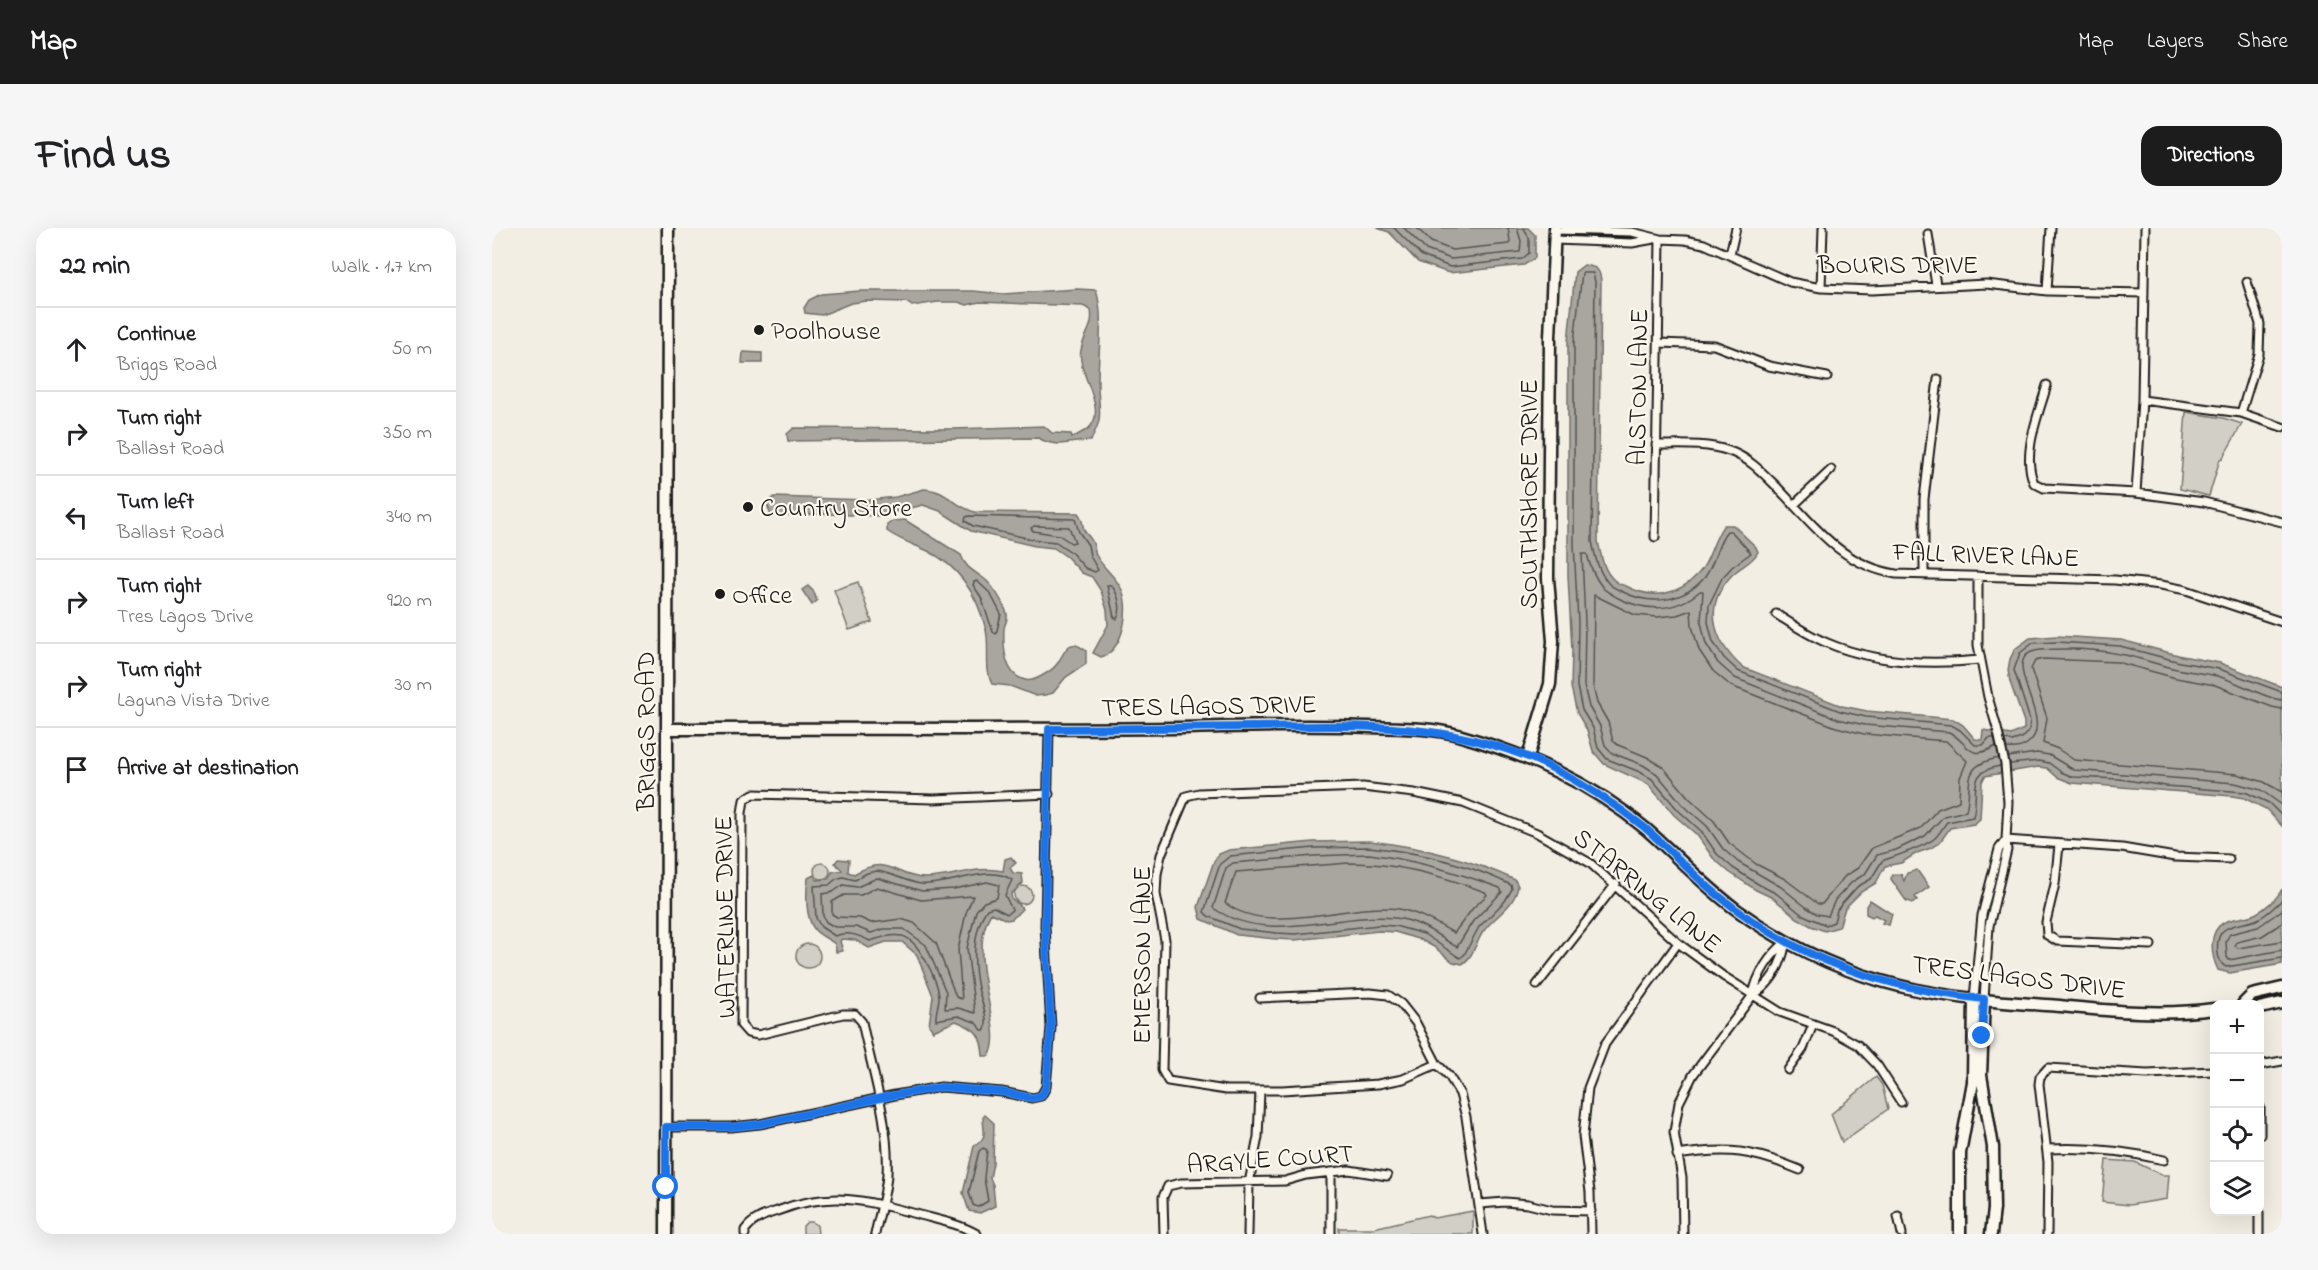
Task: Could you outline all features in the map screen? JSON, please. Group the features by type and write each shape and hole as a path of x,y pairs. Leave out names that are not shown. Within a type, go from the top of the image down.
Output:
{"street":[{"name":"BRIGGS ROAD","path":"666,1234 668,228"},
{"path":"1730,254 1736,228"},
{"path":"1821,288 1823,228"},
{"path":"2047,291 2051,228"},
{"path":"2136,493 2142,400 2145,228"},
{"path":"1621,242 1622,231"},
{"name":"BOURIS DRIVE","path":"1555,233 1622,231 1660,239"},
{"name":"BOURIS DRIVE","path":"1555,233 1621,242 1685,240 1704,244 1730,254 1790,282 1821,288 1872,290 1986,284 2047,291 2144,292"},
{"name":"SOUTHSHORE DRIVE","path":"1528,757 1550,684 1553,641 1548,567 1550,337 1555,233"},
{"path":"1928,234 1935,285"},
{"name":"ALSTON LANE","path":"1655,537 1660,239"},
{"path":"2241,413 2259,354 2260,324 2247,282"},
{"path":"1659,343 1714,345 1769,366 1827,377"},
{"path":"1924,574 1924,499 1938,379"},
{"path":"2046,385 2032,440 2030,473 2034,483 2044,488 2136,493 2204,502 2282,522"},
{"path":"2142,400 2241,413 2282,427"},
{"name":"FALL RIVER LANE","path":"1656,446 1710,446 1730,451 1760,470 1828,540 1848,557 1866,567 1882,572 2115,580 2161,585 2209,597 2282,622"},
{"path":"1794,505 1831,470"},
{"path":"1960,1234 1960,1162 1974,1082 1979,999 1989,926 2007,850 2007,781 1980,660 1978,576"},
{"path":"1776,614 1823,642 1865,656 1941,663 1980,660"},
{"name":"TRES LAGOS DRIVE","path":"668,729 1332,726 1396,728 1452,734 1528,757 1574,780 1626,813 1718,895 1754,922 1786,942 1824,960 1876,979 1918,991 1979,999 2130,1012 2163,1013 2210,1009"},
{"path":"666,1127 731,1127 760,1124 878,1098 942,1087 1002,1092 1032,1098 1041,1096 1046,1087 1051,1027 1045,926 1049,729"},
{"name":"STARRING LANE","path":"1186,796 1199,793 1363,788 1414,793 1463,803 1537,833 1576,854 1616,884 1678,943 1753,995 1780,1012 1833,1031 1858,1045 1877,1065 1901,1102"},
{"name":"WATERLINE DRIVE","path":"878,1098 862,1022 855,1014 843,1014 758,1035 748,1033 741,1025 741,813 744,800 753,794 933,799 1049,794"},
{"name":"EMERSON LANE","path":"1186,796 1161,855 1157,874 1156,894 1164,940 1162,1070 1168,1081 1226,1090 1260,1091"},
{"path":"2006,840 2122,848 2175,857 2229,859"},
{"path":"2059,845 2055,884 2046,922 2047,935 2057,941 2151,945"},
{"path":"1537,985 1616,884"},
{"path":"1683,1234 1682,1178 1674,1132 1675,1118 1684,1091 1693,1075 1753,995 1765,988 1783,956 1786,942"},
{"path":"1591,1234 1591,1210 1583,1136 1584,1112 1596,1065 1605,1044 1619,1023 1678,943"},
{"path":"2247,1000 2252,994 2282,988"},
{"path":"1260,998 1370,993 1388,995 1401,1004 1416,1023 1437,1064 1449,1076 1460,1094 1466,1117 1483,1234"},
{"path":"1979,999 1981,1076 1993,1147 1994,1209 1991,1234"},
{"path":"2264,1007 2282,1003"},
{"path":"1788,1070 1803,1049 1814,1024"},
{"path":"2264,1064 2282,1061"},
{"path":"1248,1234 1249,1183 1258,1137 1260,1091 1378,1084 1403,1079 1437,1064"},
{"path":"2047,1234 2048,1149 2039,1084 2043,1071 2048,1068 2137,1074 2210,1071"},
{"path":"875,1234 887,1176 887,1153 878,1098"},
{"path":"2048,1149 2080,1148 2137,1154 2164,1160"},
{"path":"1677,1155 1707,1150 1749,1152 1800,1170"},
{"name":"ARGYLE COURT","path":"1164,1234 1163,1197 1168,1186 1181,1183 1285,1181 1306,1175 1349,1170 1386,1176"},
{"path":"1330,1234 1331,1172"},
{"path":"745,1234 745,1230 752,1221 788,1206 834,1198 882,1204 945,1222 977,1234"},
{"path":"1480,1204 1505,1202 1563,1211 1591,1210"},
{"path":"1898,1216 1902,1234"},
{"path":"2259,1216 2259,1234"}],"shaded area":[{"path":"2186,412 2223,418 2242,424 2220,459 2209,496 2180,489"},
{"path":"858,582 872,622 849,630 834,590"},
{"path":"819,863 825,863 830,871 828,877 819,879 814,874 814,868"},
{"path":"1019,886 1027,886 1032,891 1030,902 1019,904 1014,899 1014,891"},
{"path":"808,944 817,947 820,956 817,965 808,968 799,965 796,956 799,947"},
{"path":"1876,1077 1882,1085 1888,1109 1842,1142 1831,1114"},
{"path":"2106,1160 2135,1162 2162,1175 2169,1175 2167,1199 2129,1205 2102,1202"},
{"path":"1473,1211 1473,1234 1339,1234 1339,1228 1374,1228 1429,1215 1434,1218"},
{"path":"807,1222 817,1225 818,1234 803,1234 803,1226"}],"water":[{"path":"1377,228 1528,228 1535,235 1535,258 1524,265 1449,273 1418,262 1389,232"},
{"path":"1584,265 1597,269 1601,281 1598,541 1605,567 1615,581 1645,593 1655,594 1664,594 1682,587 1702,569 1724,525 1733,525 1756,547 1758,552 1724,585 1715,609 1715,622 1724,645 1742,667 1842,706 1867,711 1953,719 1963,725 1975,739 1982,740 1983,730 2011,735 2024,729 2024,722 2008,670 2015,649 2030,638 2057,636 2121,640 2220,663 2282,687 2282,826 2266,809 2244,798 2072,783 2057,777 2047,768 2038,767 1985,776 1982,782 1980,819 1974,824 1950,828 1940,842 1931,848 1901,863 1885,866 1876,883 1861,892 1845,908 1839,927 1825,931 1811,926 1797,918 1773,898 1729,872 1713,858 1697,835 1674,815 1648,784 1604,764 1593,751 1587,730 1577,713 1571,687 1572,651 1568,576 1568,342 1575,272"},
{"path":"1077,289 1096,290 1099,301 1100,416 1091,441 1059,444 1038,438 788,441 787,434 794,428 953,429 1044,426 1052,433 1071,434 1072,438 1088,429 1094,421 1095,412 1081,359 1081,350 1092,316 1091,310 1083,306 979,302 967,305 958,302 938,302 912,306 906,302 867,301 851,303 822,315 805,313 804,308 809,300 821,294 860,291 973,291 1003,294"},
{"path":"743,352 762,353 762,363 742,363"},
{"path":"924,489 939,492 975,512 1078,513 1084,530 1093,543 1096,555 1121,588 1124,596 1125,616 1120,637 1115,646 1101,657 1093,653 1108,625 1107,610 1101,591 1092,577 1082,573 1067,557 1054,548 1035,546 971,531 940,511 923,505 879,516 826,514 771,516 767,504 774,497 869,500 896,497"},
{"path":"905,520 961,555 972,570 994,588 1007,613 1004,628 1006,659 1018,677 1033,680 1042,676 1055,667 1071,645 1086,651 1086,664 1066,677 1053,693 1045,695 1036,696 1010,686 992,684 988,672 986,630 973,595 949,565 928,551 887,531 887,525 893,521"},
{"path":"808,586 814,592 817,601 812,605 802,590"},
{"path":"1370,841 1426,850 1480,865 1515,880 1518,886 1516,893 1509,906 1483,932 1472,954 1462,964 1453,962 1421,940 1395,932 1379,931 1295,940 1276,939 1237,935 1201,919 1198,907 1214,861 1219,854 1229,850 1313,842"},
{"path":"1011,857 1016,863 1010,868 1013,873 1022,874 1023,883 1011,894 1012,900 1022,909 1012,919 1007,920 991,913 984,931 983,971 993,1029 993,1044 989,1056 983,1056 977,1033 963,1024 956,1021 933,1031 929,1025 933,996 917,955 902,942 886,942 869,948 855,940 842,939 840,941 843,951 836,952 835,944 817,932 809,919 808,878 814,875 817,880 828,879 832,872 842,870 835,863 838,859 849,860 848,872 854,874 866,868 883,866 914,877 925,878 983,870 1003,871 1005,859"},
{"path":"1917,870 1929,887 1915,897 1917,900 1912,903 1907,902 1891,879 1892,875 1901,874 1904,881 1907,873"},
{"path":"2282,889 2282,964 2230,973 2218,970 2212,945 2218,927 2227,921 2259,912 2274,900"},
{"path":"1870,900 1892,914 1889,925 1882,923 1884,920 1875,915 1872,917 1866,914 1866,906"},
{"path":"985,1115 994,1123 993,1163 990,1178 995,1206 980,1213 969,1211 963,1193 974,1146 983,1137 983,1117"}],"place":[{"name":"Poolhouse","path":"759,330"},
{"name":"Country Store","path":"748,507"},
{"name":"Office","path":"720,594"}],"route":[{"path":"666,1187 666,1127 731,1127 760,1124 942,1087 980,1089 1032,1098 1041,1096 1046,1087 1051,1027 1045,926 1049,729 1332,726 1396,728 1452,734 1528,757 1574,780 1626,813 1735,909 1786,942 1824,960 1876,979 1918,991 1984,999 1982,1036"}]}
